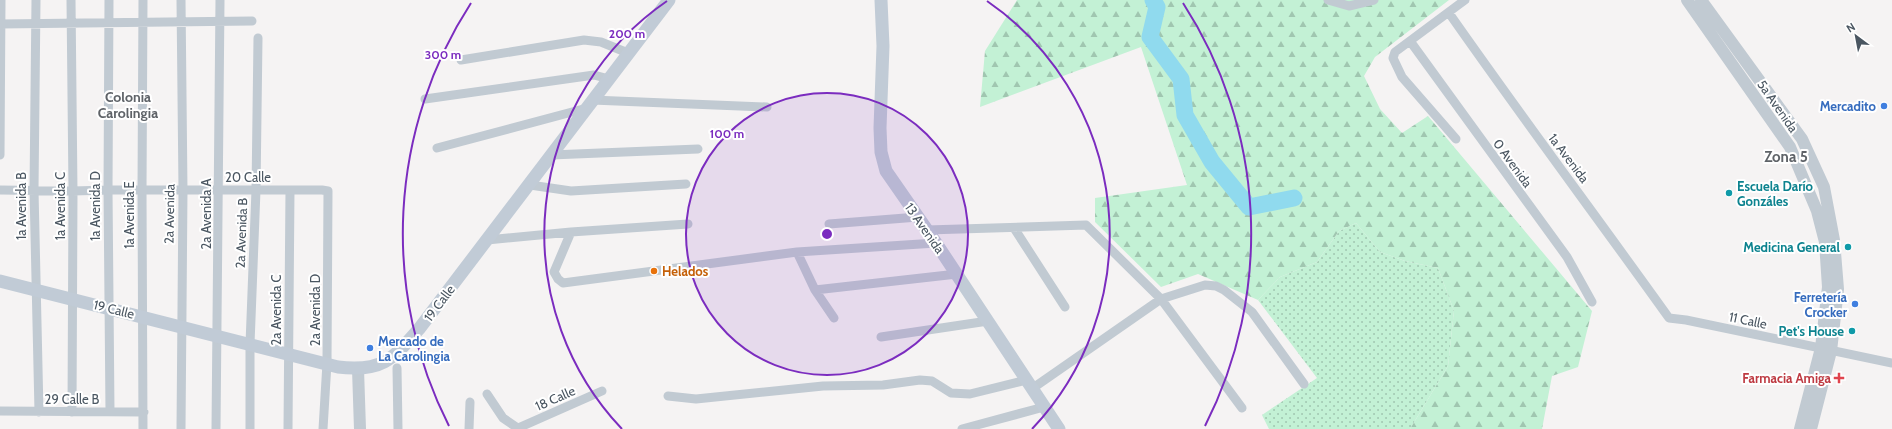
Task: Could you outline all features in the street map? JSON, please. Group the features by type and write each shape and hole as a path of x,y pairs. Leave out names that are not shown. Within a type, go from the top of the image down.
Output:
{"main road":[{"name":"19 Calle","path":"0,281 143,316 289,355 358,369 378,365 397,354 419,329 530,185 628,52 669,0"},
{"name":"13 Avenida","path":"880,0 883,46 880,128 881,152 886,170 957,274 1059,429"}],"street":[{"path":"0,155 1,0"},
{"name":"1a Avenida B","path":"36,0 37,23 34,190 35,290 39,412"},
{"name":"1a Avenida C","path":"71,0 73,191 72,412"},
{"name":"1a Avenida D","path":"109,0 108,190 110,412"},
{"name":"1a Avenida E","path":"143,0 143,429"},
{"name":"2a Avenida","path":"181,0 183,190 181,429"},
{"name":"2a Avenida A","path":"216,429 220,0"},
{"path":"1328,0 1349,6 1374,0"},
{"path":"1456,139 1402,77 1393,58 1395,52 1449,13 1464,0"},
{"name":"5a Avenida","path":"1688,0 1790,147 1812,198 1824,242 1828,288 1826,349 1800,429"},
{"name":"5a Avenida","path":"1701,0 1802,139 1824,187 1834,240 1838,289 1812,429"},
{"name":"1a Avenida","path":"1449,13 1524,121 1606,229 1669,318"},
{"path":"0,24 252,21"},
{"name":"2a Avenida B","path":"250,429 250,344 256,190 258,38"},
{"path":"462,60 584,40 601,42 628,52"},
{"name":"0 Avenida","path":"1410,41 1567,257 1592,302"},
{"path":"425,99 594,75 604,76 609,79"},
{"path":"436,148 589,104 767,107"},
{"path":"551,155 698,149"},
{"path":"530,185 571,191 686,184"},
{"name":"20 Calle","path":"0,190 328,191"},
{"name":"2a Avenida C","path":"288,429 290,190"},
{"name":"2a Avenida D","path":"323,429 327,363 328,191"},
{"path":"829,224 918,217"},
{"path":"487,240 570,232 688,224"},
{"path":"927,230 1014,228 1086,224 1161,299 1242,408"},
{"path":"1014,228 1065,307"},
{"path":"570,232 554,272 558,279 563,283 797,252 936,243"},
{"path":"797,252 816,290 834,318"},
{"path":"816,290 957,274"},
{"path":"668,396 696,400 823,386 883,385 920,380 932,381 951,393 970,394 1030,384 1161,299 1205,285 1216,286 1224,290 1252,312 1304,384"},
{"name":"11 Calle","path":"1669,318 1686,320 1892,363"},
{"path":"882,337 988,321"},
{"path":"397,368 398,429"},
{"path":"358,369 360,429"},
{"name":"18 Calle","path":"519,428 602,391"},
{"path":"487,394 503,418 519,428"},
{"path":"470,402 470,429"},
{"path":"962,429 1044,407"},
{"name":"29 Calle B","path":"0,411 144,412"},
{"path":"503,418 503,429"}],"green space":[{"path":"1017,0 1449,0 1375,57 1364,76 1380,109 1402,133 1428,116 1592,311 1578,367 1552,376 1542,429 1410,429 1448,366 1454,311 1438,268 1405,261 1380,252 1356,223 1339,231 1317,262 1280,277 1258,300 1198,274 1161,287 1095,222 1095,198 1187,185 1141,47 980,107 985,51"},
{"path":"1356,223 1380,252 1405,261 1438,268 1454,311 1448,366 1410,429 1269,429 1262,415 1317,378 1258,300 1280,277 1317,262 1339,231"}],"waterway":[{"path":"1153,0 1157,7 1150,37 1181,79 1185,115 1212,162 1249,207 1294,198"}],"place":[{"name":"Mercadito","path":"1884,106"},
{"name":"Escuela Darío Gonzáles","path":"1729,193"},
{"name":"Medicina General","path":"1848,247"},
{"name":"Helados","path":"654,271"},
{"name":"Ferretería Crocker","path":"1855,304"},
{"name":"Pet's House","path":"1852,331"},
{"name":"Mercado de La Carolingia","path":"370,348"},
{"name":"Farmacia Amiga","path":"1839,378"}],"district":[{"name":"Colonia Carolingia","path":"128,106"},
{"name":"Zona 5","path":"1786,157"}]}
